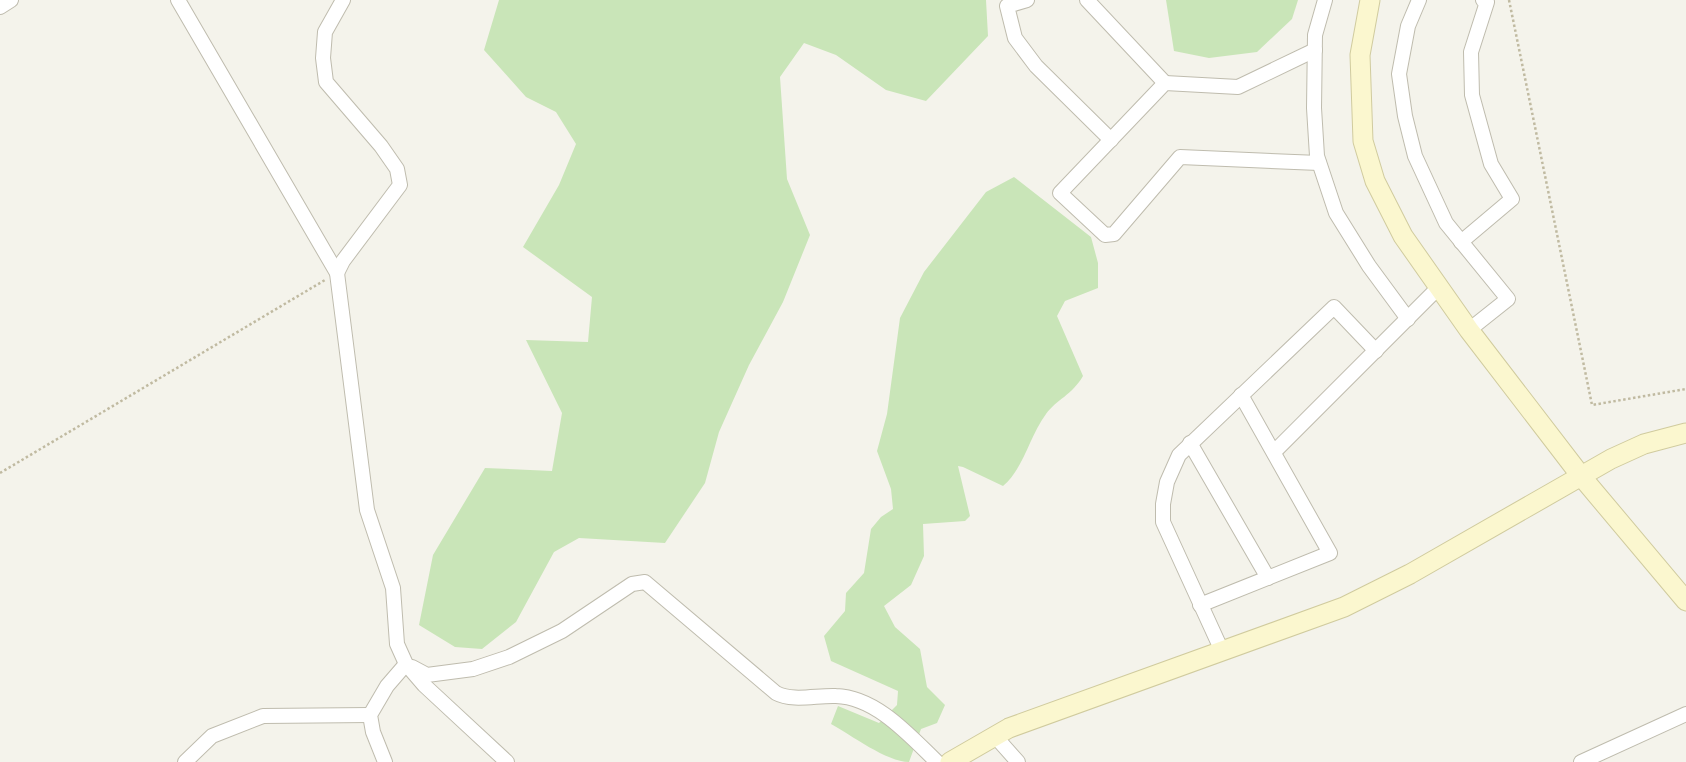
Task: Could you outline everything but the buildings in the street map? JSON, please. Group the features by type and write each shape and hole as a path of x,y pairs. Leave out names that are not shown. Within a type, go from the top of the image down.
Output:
{"street":[{"path":"0,7 11,0"},
{"path":"178,0 337,273 367,510 393,588 397,644 406,664 424,685 507,762"},
{"path":"337,273 400,185 397,169 381,146 326,82 323,58 325,32 343,0"},
{"path":"1027,0 1007,6 1015,38 1036,66 1110,140"},
{"path":"1087,0 1165,82 1238,88 1315,50"},
{"path":"1325,0 1315,35 1314,108 1319,163 1336,213 1369,266 1408,319"},
{"path":"1370,0 1360,56 1363,141 1375,181 1403,236 1469,330 1581,476 1686,602"},
{"path":"1419,0 1408,26 1399,74 1405,116 1415,156 1446,223 1508,299 1469,330"},
{"path":"1461,242 1512,199 1491,164 1472,95 1471,52 1487,2 1483,0"},
{"path":"1165,82 1060,193 1105,235 1114,234 1180,157 1319,163"},
{"path":"1274,452 1438,288"},
{"path":"1222,651 1163,522 1163,504 1170,472 1179,455 1190,443 1334,307 1376,351"},
{"path":"1200,605 1330,553 1241,395"},
{"path":"950,762 1009,728 1344,607 1410,574 1610,459 1644,444 1686,433"},
{"path":"1190,443 1268,578"},
{"path":"406,664 427,675 473,668 509,657 562,631 632,584 645,582 776,693 786,698 838,696 866,702 902,729 937,762"},
{"path":"385,762 373,732 370,715 387,686 406,664"},
{"path":"1591,760 1686,714"},
{"path":"185,762 212,736 263,716 370,715"},
{"path":"994,735 1018,762"}],"path":[{"path":"1509,0 1592,405 1686,390"},
{"path":"0,473 337,273"}],"green space":[{"path":"499,0 986,0 988,36 926,101 886,90 836,55 804,43 780,77 787,179 810,235 783,302 749,365 719,432 705,483 665,543 579,538 554,552 516,622 482,649 455,647 419,625 433,555 485,468 552,471 562,413 526,340 588,342 592,297 523,247 559,185 576,144 556,112 526,97 484,50"},
{"path":"1166,0 1298,0 1292,19 1257,52 1209,58 1174,51"},
{"path":"1014,177 1091,237 1098,263 1098,288 1065,301 1057,316 1083,376 1079,383 1046,414 1016,470 1003,486 958,466 970,516 965,521 923,524 924,556 911,585 884,606 895,627 920,649 927,687 945,705 937,723 921,729 909,762 900,761 880,753 831,724 838,706 879,723 897,705 898,691 831,661 824,636 845,611 846,593 864,573 871,529 881,517 893,509 891,489 877,451 887,414 900,318 924,272 986,192"}]}
